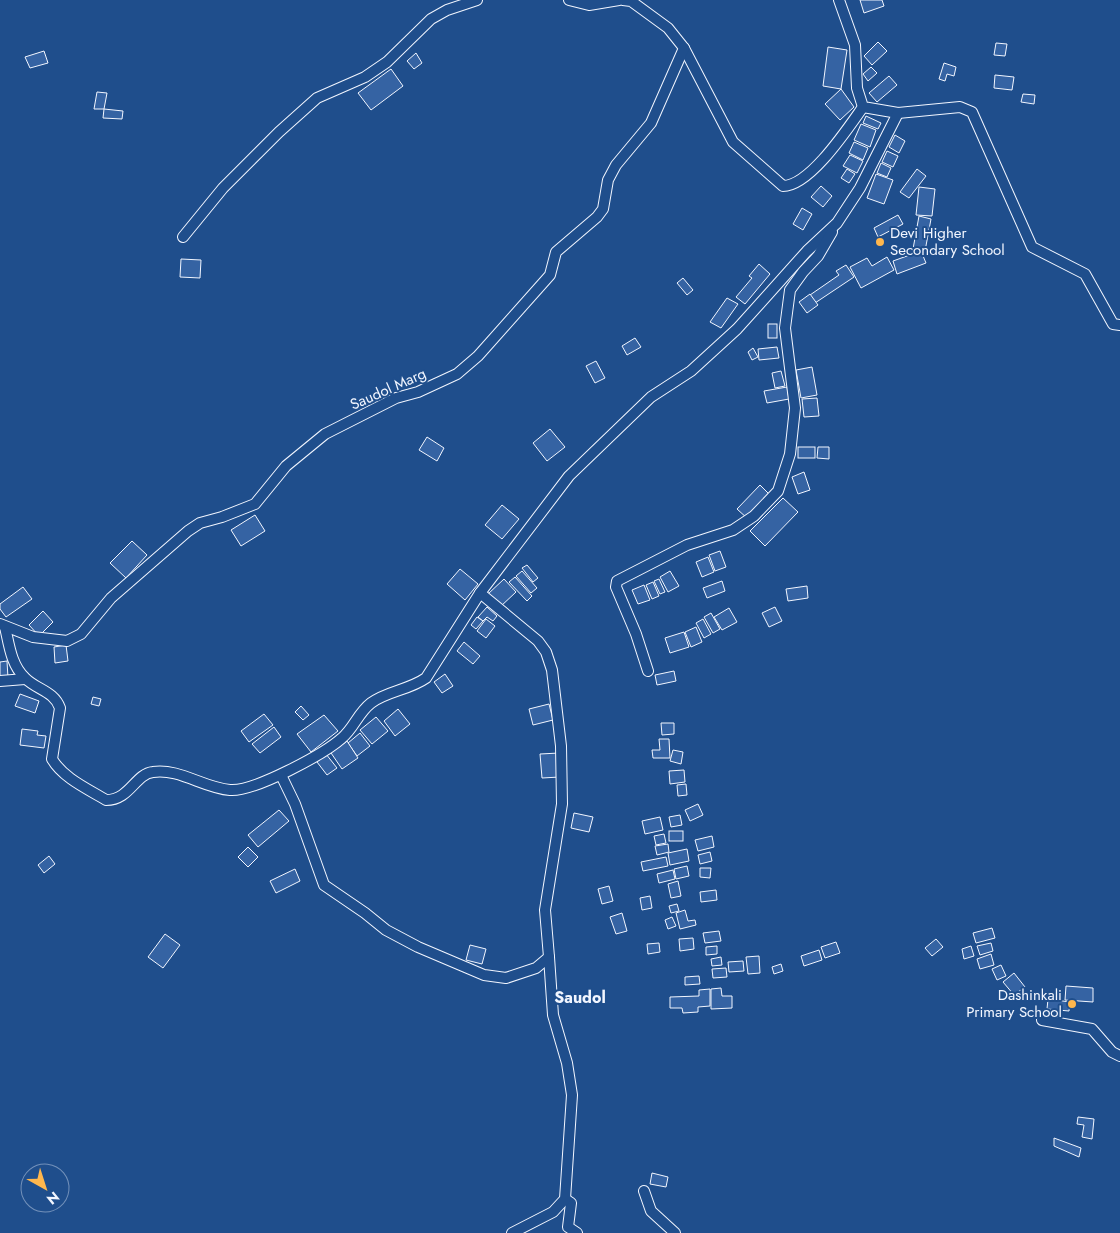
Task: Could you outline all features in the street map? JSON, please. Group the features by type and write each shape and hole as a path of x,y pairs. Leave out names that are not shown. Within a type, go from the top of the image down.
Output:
{"street":[{"path":"183,238 223,188 279,132 317,98 366,76 387,62 439,15 477,0"},
{"path":"569,0 589,5 619,0"},
{"path":"623,0 631,1 668,28 684,48 733,142 783,186 796,184 834,148 863,106"},
{"path":"839,0 854,45 857,88 863,106"},
{"name":"Saudol Marg","path":"2,625 48,640 67,641 81,634 111,598 188,531 200,522 222,517 255,504 286,466 325,434 396,398 418,392 457,374 471,362 550,275 556,252 597,217 603,209 608,180 616,165 651,123 684,48"},
{"path":"863,106 898,113 960,108 972,112 1032,247 1085,274 1113,324 1120,325"},
{"path":"648,671 636,634 616,586 617,581 687,545 733,530 754,516 778,491 790,454 795,408 785,328 790,290 818,256 860,188 898,113"},
{"path":"2,625 12,657 25,678 54,696 58,702 60,708 52,759 55,765 63,773 106,800 123,796 150,772 163,771 230,790 253,787 281,775 342,738 357,716 372,702 415,686 426,678 480,593 569,476 651,397 691,371 737,329 807,251 837,223"},
{"path":"480,593 538,641 546,652 552,670 561,746 562,804 546,910 553,1015 567,1063 572,1096 565,1199 554,1212 512,1233"},
{"path":"0,681 25,678"},
{"path":"281,775 295,804 324,885 386,930 418,947 484,975 506,978 536,968 549,957"},
{"path":"1042,1020 1092,1028 1112,1052 1120,1056"},
{"path":"644,1192 651,1211 675,1233"},
{"path":"565,1199 571,1203 568,1227 577,1233"}],"building":[{"path":"860,0 882,0 884,6 864,13"},
{"path":"878,42 887,51 872,65 864,56"},
{"path":"996,43 1007,44 1005,56 994,55"},
{"path":"828,47 847,50 841,89 823,86"},
{"path":"44,51 48,63 30,68 25,57"},
{"path":"416,53 422,63 414,69 407,61"},
{"path":"944,63 956,67 954,76 947,74 945,81 939,79"},
{"path":"871,67 877,73 868,81 863,74"},
{"path":"391,69 403,86 371,110 358,93"},
{"path":"995,75 1014,77 1012,90 994,88"},
{"path":"889,76 897,85 877,102 869,93"},
{"path":"841,89 854,107 840,120 825,104"},
{"path":"97,92 107,93 104,109 94,109"},
{"path":"1023,94 1035,95 1034,104 1021,102"},
{"path":"104,109 123,111 122,119 103,118"},
{"path":"866,116 881,123 878,129 863,123"},
{"path":"861,124 876,130 870,147 854,140"},
{"path":"895,135 905,141 899,153 889,147"},
{"path":"854,142 868,148 863,160 849,153"},
{"path":"887,151 898,156 893,167 882,162"},
{"path":"850,155 863,161 857,173 843,166"},
{"path":"881,163 891,168 887,177 877,173"},
{"path":"847,169 855,174 849,183 841,178"},
{"path":"917,169 926,176 909,198 900,192"},
{"path":"876,174 893,180 884,204 867,198"},
{"path":"821,186 832,196 823,207 811,197"},
{"path":"919,187 935,189 932,216 916,215"},
{"path":"802,208 812,214 803,230 793,224"},
{"path":"898,215 903,224 878,237 874,228"},
{"path":"919,216 931,219 925,251 913,249"},
{"path":"921,251 926,263 897,274 893,261"},
{"path":"887,257 894,270 861,288 850,267 867,258 872,266"},
{"path":"181,259 201,260 200,278 180,277"},
{"path":"759,264 770,274 745,304 736,297 752,278 749,276"},
{"path":"846,265 854,277 815,303 810,295 839,275 836,271"},
{"path":"683,278 693,290 687,295 677,283"},
{"path":"810,294 818,305 807,313 799,302"},
{"path":"727,298 738,304 721,328 710,322"},
{"path":"768,324 777,324 777,338 768,338"},
{"path":"635,338 641,347 627,355 622,346"},
{"path":"777,347 779,358 759,360 758,349"},
{"path":"753,348 758,357 752,360 748,352"},
{"path":"596,361 605,378 595,383 586,366"},
{"path":"812,367 817,395 801,398 796,370"},
{"path":"781,371 785,386 775,388 772,373"},
{"path":"787,387 789,399 767,403 764,391"},
{"path":"817,398 819,416 804,417 802,399"},
{"path":"550,429 565,447 547,461 533,443"},
{"path":"427,437 444,448 437,461 419,450"},
{"path":"798,447 815,447 815,458 798,458"},
{"path":"818,447 829,447 829,459 817,458"},
{"path":"804,472 810,490 798,494 792,477"},
{"path":"760,485 771,496 748,519 737,509"},
{"path":"783,498 798,512 765,546 750,531"},
{"path":"502,505 519,519 502,539 485,525"},
{"path":"255,515 265,531 241,546 231,530"},
{"path":"132,541 147,555 126,578 110,563"},
{"path":"720,551 726,567 715,571 709,555"},
{"path":"708,557 714,572 702,577 696,562"},
{"path":"527,565 538,578 533,582 522,568"},
{"path":"460,569 478,584 465,600 447,584"},
{"path":"522,571 537,588 531,593 516,576"},
{"path":"670,571 679,586 668,592 660,577"},
{"path":"515,577 532,596 527,601 509,582"},
{"path":"504,579 516,592 500,607 488,594"},
{"path":"659,579 665,592 660,594 654,581"},
{"path":"722,581 725,591 707,598 703,588"},
{"path":"653,582 659,596 652,599 646,585"},
{"path":"644,585 650,600 638,604 632,590"},
{"path":"807,586 808,598 788,601 786,589"},
{"path":"23,587 32,599 6,617 0,609 0,604"},
{"path":"487,607 497,616 493,621 487,617 483,621 478,617"},
{"path":"775,607 782,621 769,627 762,613"},
{"path":"729,608 737,622 722,630 714,617"},
{"path":"43,611 53,622 39,636 29,625"},
{"path":"711,613 720,629 713,633 704,617"},
{"path":"477,617 483,621 476,629 471,625"},
{"path":"486,619 495,626 486,638 477,631"},
{"path":"703,619 711,634 704,638 696,623"},
{"path":"696,627 702,642 691,647 685,632"},
{"path":"684,632 689,647 670,653 665,638"},
{"path":"464,642 480,656 473,664 457,651"},
{"path":"66,645 68,661 55,663 54,647"},
{"path":"7,661 8,678 0,678 0,662"},
{"path":"674,671 676,681 657,685 655,675"},
{"path":"445,674 453,686 442,693 434,682"},
{"path":"20,694 39,701 35,713 15,706"},
{"path":"93,697 101,699 99,706 91,704"},
{"path":"549,704 553,720 533,725 529,709"},
{"path":"301,706 309,715 303,720 295,712"},
{"path":"398,709 410,724 395,736 384,721"},
{"path":"264,714 273,725 249,742 241,731"},
{"path":"324,715 338,731 311,752 297,734"},
{"path":"376,717 388,731 372,744 360,730"},
{"path":"661,723 674,723 674,734 662,735"},
{"path":"274,727 281,737 260,753 252,744"},
{"path":"22,729 38,731 37,735 46,736 44,748 20,745"},
{"path":"360,733 370,746 357,756 348,743"},
{"path":"659,739 669,739 670,758 653,758 652,750 660,750"},
{"path":"347,741 358,758 342,769 329,750 337,744 339,747"},
{"path":"673,750 683,752 681,764 670,761"},
{"path":"559,753 560,777 542,778 540,754"},
{"path":"326,754 337,768 327,775 317,762"},
{"path":"684,770 685,782 670,784 669,771"},
{"path":"686,784 687,795 678,796 677,785"},
{"path":"698,804 703,815 690,821 685,810"},
{"path":"279,810 289,821 258,847 248,835"},
{"path":"574,813 593,817 589,832 571,828"},
{"path":"680,815 682,825 671,827 669,817"},
{"path":"660,817 663,830 645,834 642,821"},
{"path":"669,831 683,831 683,841 669,841"},
{"path":"664,834 666,843 656,845 654,836"},
{"path":"712,836 714,847 698,851 695,840"},
{"path":"668,844 669,852 657,855 655,846"},
{"path":"248,847 258,857 248,867 238,857"},
{"path":"687,849 689,861 670,865 668,853"},
{"path":"710,852 712,861 700,864 698,855"},
{"path":"49,856 55,864 44,873 38,865"},
{"path":"666,857 668,866 643,871 641,862"},
{"path":"687,866 689,876 676,879 674,869"},
{"path":"700,868 711,868 710,878 700,877"},
{"path":"295,869 300,881 276,893 270,881"},
{"path":"673,870 675,879 659,883 657,874"},
{"path":"678,881 681,896 671,898 668,884"},
{"path":"609,886 613,901 602,904 598,889"},
{"path":"716,890 717,900 701,902 700,892"},
{"path":"650,896 652,908 642,910 640,898"},
{"path":"677,904 679,911 671,913 669,906"},
{"path":"685,910 688,921 695,920 696,925 680,929 676,913"},
{"path":"622,913 627,931 616,934 610,917"},
{"path":"672,917 676,926 668,929 665,920"},
{"path":"992,928 995,938 976,943 973,933"},
{"path":"719,931 721,941 705,943 703,933"},
{"path":"165,934 180,945 163,968 148,957"},
{"path":"693,938 694,949 680,951 679,939"},
{"path":"936,939 943,947 932,956 925,948"},
{"path":"836,942 840,953 825,958 821,947"},
{"path":"659,943 660,952 648,954 647,944"},
{"path":"991,943 993,951 980,955 977,946"},
{"path":"470,945 486,949 482,964 466,960"},
{"path":"717,946 717,954 706,955 706,947"},
{"path":"971,946 974,956 964,959 962,949"},
{"path":"819,950 822,960 804,966 801,956"},
{"path":"991,954 994,965 980,969 977,959"},
{"path":"759,956 760,973 748,974 746,957"},
{"path":"721,957 722,965 712,966 711,959"},
{"path":"743,961 744,971 729,972 728,962"},
{"path":"781,964 783,971 774,974 772,967"},
{"path":"1001,965 1006,976 997,980 992,969"},
{"path":"726,968 727,977 713,978 712,969"},
{"path":"1014,973 1025,987 1014,995 1003,982"},
{"path":"699,976 700,984 685,985 685,977"},
{"path":"1066,986 1093,988 1093,1002 1065,1000"},
{"path":"721,988 722,996 732,996 732,1008 711,1009 711,989"},
{"path":"710,989 710,1006 698,1007 698,1012 683,1013 682,1008 670,1008 670,997 699,996 699,990"},
{"path":"1048,999 1070,1002 1069,1011 1047,1009"},
{"path":"1078,1117 1094,1119 1092,1139 1082,1137 1084,1125 1077,1124"},
{"path":"1054,1138 1081,1148 1079,1157 1054,1146"},
{"path":"652,1173 668,1177 666,1187 650,1184"}],"place":[{"name":"Devi Higher Secondary School","path":"880,242"},
{"name":"Dashinkali Primary School","path":"1072,1004"}],"district":[{"name":"Saudol","path":"580,997"}]}
